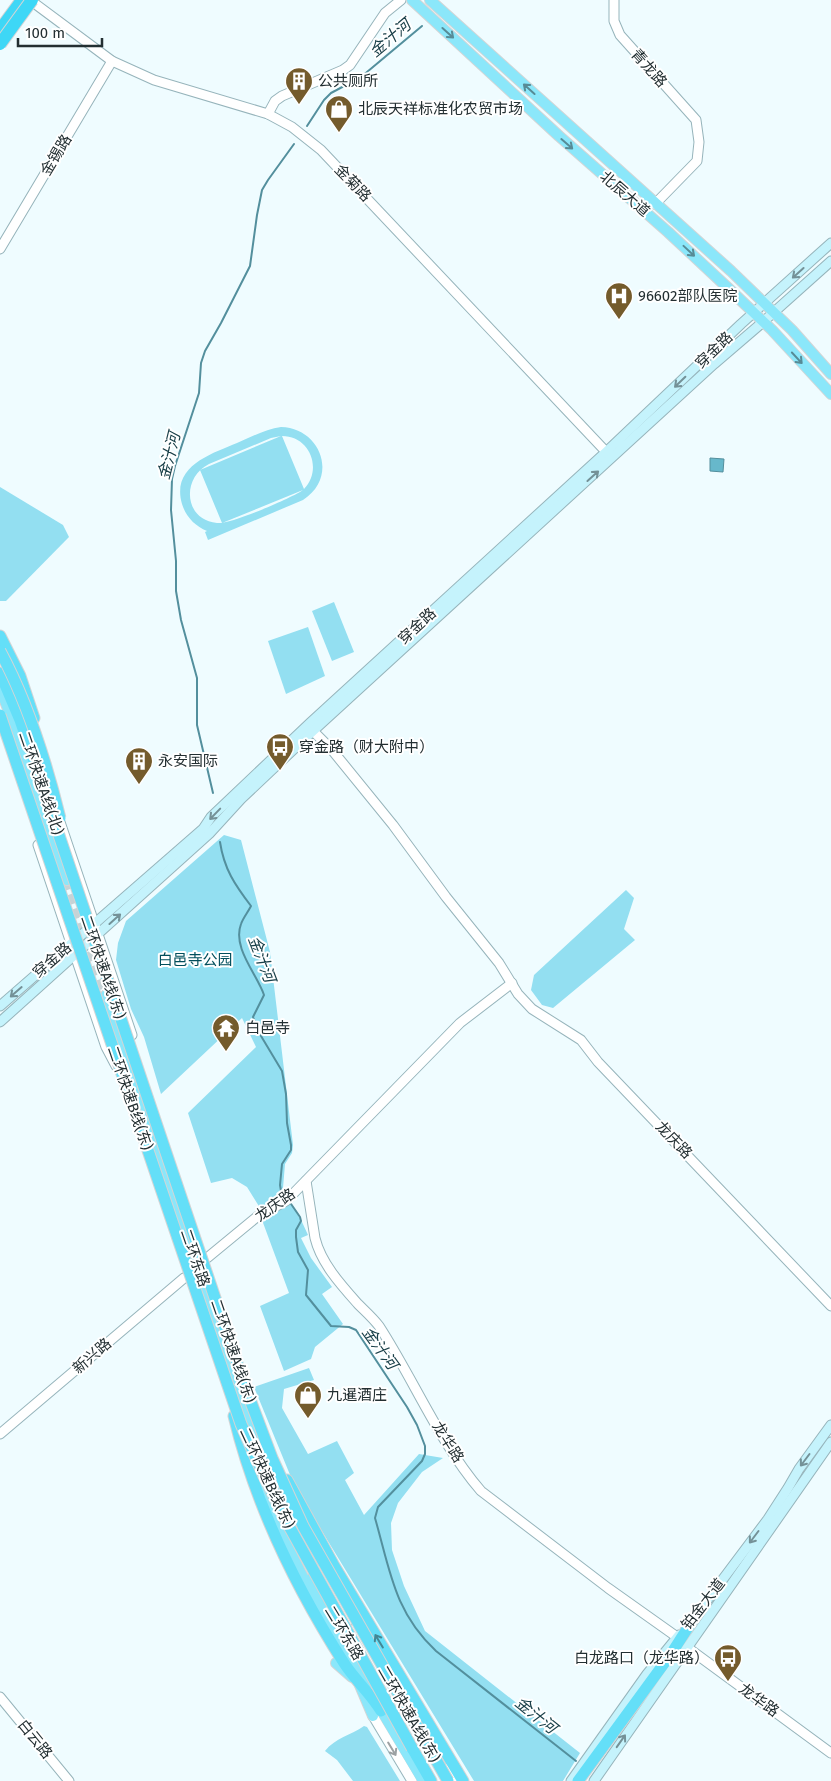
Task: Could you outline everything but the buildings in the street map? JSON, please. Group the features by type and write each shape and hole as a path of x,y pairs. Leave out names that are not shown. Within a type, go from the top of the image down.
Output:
{"highway":[{"path":"0,30 22,0"},
{"path":"0,44 31,0"},
{"path":"0,636 26,690 81,893"},
{"path":"0,651 24,704 48,773"},
{"name":"二环快速A线(北)","path":"0,672 22,726 81,893"},
{"path":"0,715 39,839"},
{"path":"0,734 39,839"},
{"name":"二环快速B线(东)","path":"39,839 227,1387 246,1437 277,1503 432,1781"},
{"name":"二环快速A线(东)","path":"81,893 252,1407 277,1472 310,1540 447,1781"},
{"path":"227,1387 243,1451 259,1499 277,1542 303,1593 342,1660 381,1712"},
{"path":"252,1407 274,1456 329,1557 463,1781"},
{"path":"578,1781 663,1665 696,1615"}],"main road":[{"name":"北辰大道","path":"412,0 564,141 668,232 754,313 831,394"},
{"name":"北辰大道","path":"430,0 765,303 831,374"},
{"name":"穿金路","path":"0,1022 210,834 241,799 313,730 609,455 754,313 831,243"},
{"name":"穿金路","path":"0,1006 203,828 212,817 310,723 609,455 774,313 831,261"},
{"path":"0,688 65,881"},
{"path":"0,698 32,783"},
{"name":"二环东路","path":"104,996 247,1413 292,1520 308,1567 381,1712 432,1781"},
{"name":"二环东路","path":"138,1096 235,1391 261,1481 273,1515 298,1569 423,1781"},
{"name":"铂金大道","path":"594,1781 688,1648 786,1499 799,1469 831,1425"},
{"name":"铂金大道","path":"571,1781 642,1681 831,1442"},
{"path":"292,1520 322,1570"},
{"path":"349,1657 358,1682"},
{"path":"336,1663 358,1682"}],"street":[{"name":"金菊路","path":"31,0 112,61 154,80 268,114 292,127 321,150 609,455"},
{"path":"268,114 275,101 350,65 384,13 400,0"},
{"name":"青龙路","path":"614,0 614,21 620,36 696,120 699,142 697,161 655,204"},
{"name":"金锡路","path":"0,249 112,61"},
{"name":"龙庆路","path":"313,730 332,750 393,825 446,897 499,963 518,994 532,1009 581,1040 598,1062 831,1306"},
{"path":"32,783 56,815 64,833 81,893 98,934 134,1039 138,1058 138,1096"},
{"path":"32,783 34,828 39,839"},
{"path":"60,900 63,908 73,908 82,902 84,898 81,893"},
{"path":"60,900 71,943 106,1047 114,1064 138,1096"},
{"path":"86,987 88,976 97,970 108,971 113,978"},
{"name":"龙庆路","path":"207,1258 258,1216 288,1199 460,1023 512,982"},
{"name":"龙华路","path":"306,1181 317,1247 325,1262 357,1303 377,1324 448,1444 471,1479 481,1491 608,1588 677,1637"},
{"name":"新兴路","path":"0,1434 184,1278"},
{"path":"322,1570 447,1781"},
{"name":"龙华路","path":"688,1648 831,1753"},
{"name":"白云路","path":"0,1697 69,1781"},
{"path":"381,1712 412,1781"},
{"path":"429,1751 456,1781"}],"green space":[{"path":"275,428 295,429 315,444 320,455 322,467 320,479 314,490 303,500 208,540 205,532 207,531 192,520 182,504 180,491 182,480 196,463 205,457","holes":["281,436 201,469 271,438","282,436 292,437 300,441 311,455 313,472 310,481 304,489","200,470 222,523 206,520 193,507 190,498 191,488","303,490 287,499 223,523"]},
{"path":"0,487 63,525 69,537 6,601 0,601"},
{"path":"334,602 354,652 332,661 312,611"},
{"path":"308,627 325,676 286,694 268,641"},
{"name":"白邑寺公园","path":"224,835 241,840 270,952 293,1145 292,1153 285,1164 283,1188 308,1235 301,1238 311,1258 332,1287 322,1294 343,1324 315,1347 311,1359 284,1371 260,1306 289,1293 262,1220 265,1216 247,1187 232,1178 211,1183 188,1113 256,1047 242,1018 161,1094 144,1037 131,1009 116,960 118,943 126,921"},
{"path":"626,890 634,898 624,929 635,940 553,1008 542,1005 531,990 534,975"},
{"path":"309,1368 314,1380 284,1389 282,1408 308,1454 337,1441 354,1473 345,1480 364,1515 419,1454 443,1458 422,1472 398,1503 391,1523 392,1550 404,1586 425,1631 580,1753 563,1781 474,1781 295,1487 254,1387"},
{"path":"364,1726 367,1727 400,1781 353,1781 337,1760 325,1751 338,1740"}],"shaded area":[{"path":"710,458 724,459 723,472 710,471"}],"waterway":[{"name":"金汁河","path":"307,126 324,100 331,93 361,77 422,26"},
{"name":"金汁河","path":"213,793 197,725 197,678 181,620 176,591 176,561 171,510 172,479 199,393 201,363 205,351 250,266 262,190 294,144"},
{"name":"金汁河","path":"220,842 224,860 231,876 251,906 242,922 239,933 246,961 264,995 253,1017 258,1031 282,1071 291,1145 291,1150 282,1164 280,1185 281,1191 286,1197"},
{"name":"金汁河","path":"289,1201 301,1221 296,1230 296,1237 298,1252 308,1270 306,1295 331,1326 349,1327 356,1330 407,1407 417,1425 425,1446 425,1454 422,1461 378,1507 375,1518 390,1573 402,1605 422,1636 436,1651 576,1761"}],"tunnel":[{"path":"63,881 102,996"}],"place":[{"name":"公共厕所","path":"299,105"},
{"name":"北辰天祥标准化农贸市场","path":"339,133"},
{"name":"96602部队医院","path":"619,320"},
{"name":"穿金路（财大附中）","path":"280,771"},
{"name":"永安国际","path":"139,785"},
{"name":"白邑寺","path":"226,1052"},
{"name":"九暹酒庄","path":"308,1419"},
{"name":"白龙路口（龙华路）","path":"728,1682"}]}
